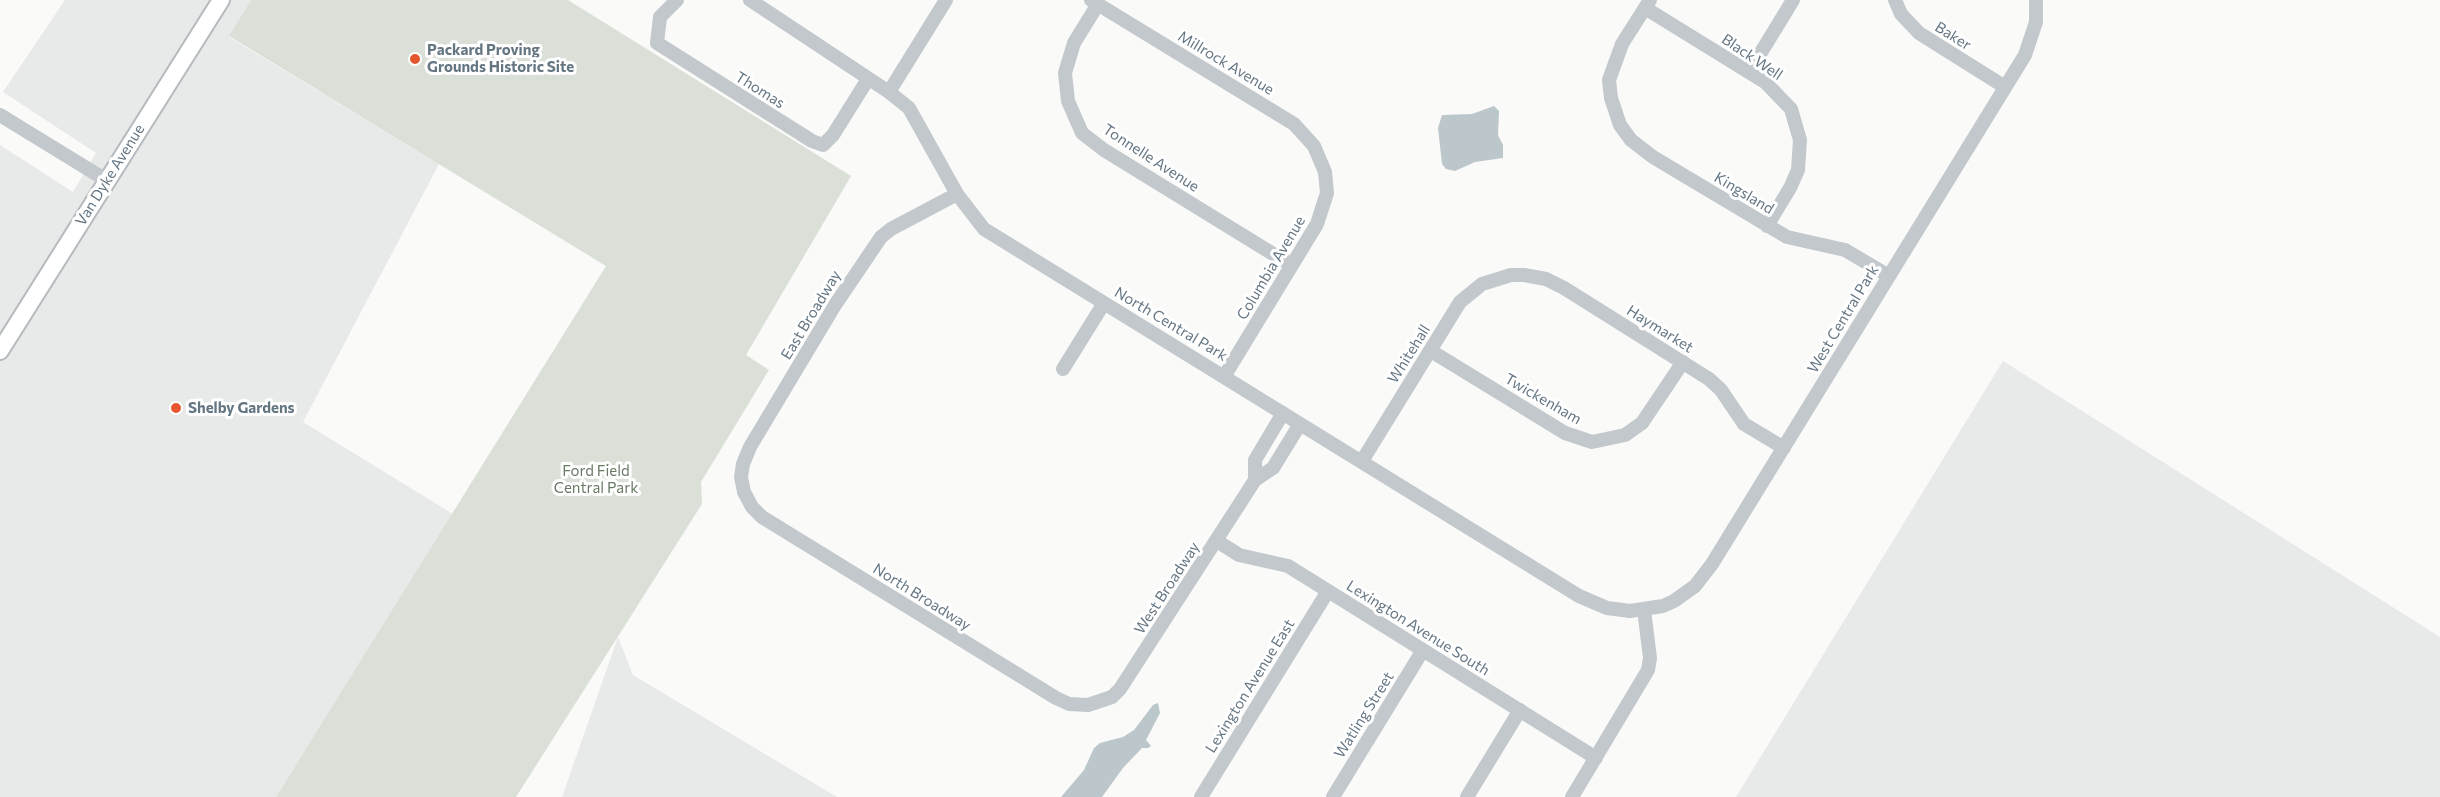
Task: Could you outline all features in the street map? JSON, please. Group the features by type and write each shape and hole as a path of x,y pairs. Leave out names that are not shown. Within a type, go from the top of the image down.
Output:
{"main road":[{"name":"Van Dyke Avenue","path":"0,351 221,0"}],"street":[{"name":"Thomas","path":"676,0 660,17 657,43 812,141 823,144 833,135 868,79"},
{"name":"North Central Park","path":"750,0 889,92 909,108 957,194 984,229 1225,375 1300,424 1588,601 1607,608 1637,611"},
{"path":"889,92 946,0"},
{"path":"1749,72 1793,0"},
{"name":"Baker","path":"1895,0 1901,14 1918,33 2005,87"},
{"name":"West Central Park","path":"1637,611 1674,601 1695,586 1712,564 2025,55 2036,22 2036,0"},
{"name":"Millrock Avenue","path":"1094,2 1294,124 1314,146 1325,172"},
{"name":"Tonnelle Avenue","path":"1094,2 1074,43 1065,73 1068,101 1082,133 1104,150 1292,265"},
{"name":"Black Well","path":"1647,4 1774,90 1791,109 1800,140 1799,160 1795,178 1767,226"},
{"name":"Kingsland","path":"1647,4 1616,55 1609,80 1611,98 1620,125 1631,140 1653,157 1767,226 1797,240 1845,250 1889,276"},
{"path":"0,115 106,180"},
{"name":"Columbia Avenue","path":"1225,375 1322,215 1327,193 1325,172"},
{"name":"East Broadway","path":"744,492 741,470 747,453 835,305 875,244 891,229 957,194"},
{"name":"Haymarket","path":"1498,278 1524,275 1546,279 1716,384 1744,424 1784,448"},
{"name":"Whitehall","path":"1362,461 1460,302 1482,284 1498,278"},
{"path":"1063,369 1104,303"},
{"name":"Twickenham","path":"1431,351 1565,433 1592,442 1625,435 1642,423 1683,362"},
{"name":"West Broadway","path":"1255,480 1254,460 1283,413"},
{"name":"West Broadway","path":"1097,704 1113,696 1120,689 1255,480 1273,468 1300,424"},
{"path":"1268,437 1286,448"},
{"name":"North Broadway","path":"744,492 752,507 772,524 1056,698 1078,705 1097,704"},
{"name":"Lexington Avenue South","path":"1216,540 1239,555 1253,560 1277,562 1288,566 1596,758"},
{"name":"Lexington Avenue East","path":"1201,797 1328,591"},
{"path":"1572,797 1648,670 1650,658 1637,611"},
{"name":"Watling Street","path":"1333,797 1423,650"},
{"path":"1467,797 1520,710"}],"shaded area":[{"path":"65,0 251,0 229,37 439,164 303,422 453,514 276,797 0,797 0,145 73,192 96,153 3,92"},
{"path":"1494,106 1499,111 1498,135 1503,145 1503,158 1475,162 1455,171 1446,169 1442,164 1438,128 1442,115 1472,114"},
{"path":"2003,361 2440,637 2440,797 1736,797"},
{"path":"618,637 633,675 837,797 562,797"},
{"path":"1158,703 1160,713 1146,740 1151,746 1142,748 1123,768 1102,797 1061,797 1084,770 1094,748 1100,743 1123,737 1134,730 1153,705"}],"green space":[{"name":"Ford Field Central Park","path":"251,0 568,0 851,176 746,355 769,370 701,482 702,504 516,797 276,797 606,266 229,36"}],"place":[{"name":"Packard Proving Grounds Historic Site","path":"415,59"},
{"name":"Shelby Gardens","path":"176,408"}]}
